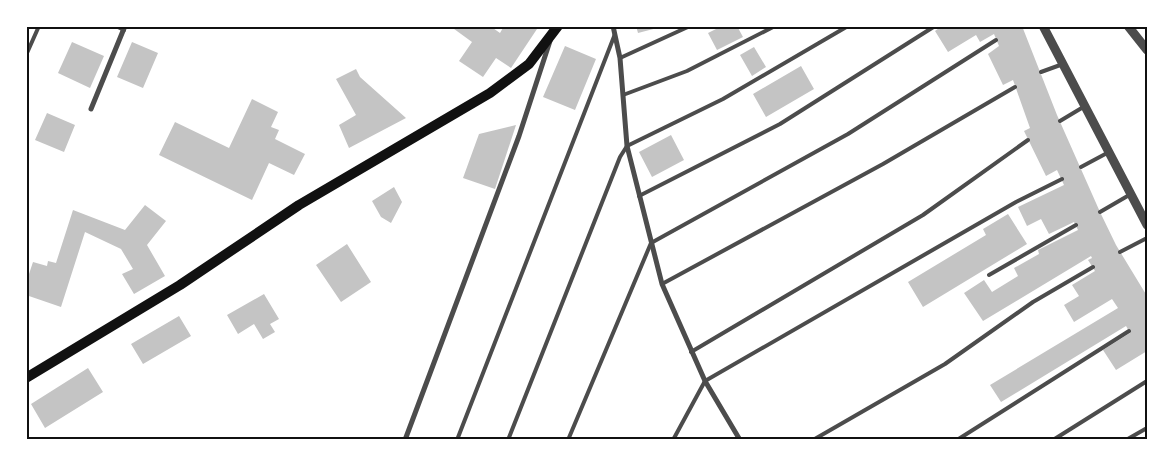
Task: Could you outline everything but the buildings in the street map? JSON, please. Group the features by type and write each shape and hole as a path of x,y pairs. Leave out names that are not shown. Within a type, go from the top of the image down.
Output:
{"main road":[{"path":"26,378 180,285 299,205 490,93 529,64 555,30"}],"street":[{"path":"1043,26 1147,225"},
{"path":"1128,26 1147,50"},
{"path":"91,109 124,28"},
{"path":"614,29 620,58 627,146 638,196 662,284 705,381 738,438"},
{"path":"405,440 519,136 555,30"}],"lane":[{"path":"27,53 38,26"},
{"path":"116,26 124,28"},
{"path":"620,58 690,26"},
{"path":"623,95 687,70 775,26"},
{"path":"508,440 620,157 627,146 723,99 848,26"},
{"path":"638,196 680,177 780,124 935,26"},
{"path":"457,440 614,29"},
{"path":"568,440 651,243 848,134 996,40"},
{"path":"1041,72 1062,64"},
{"path":"662,284 883,164 1015,86"},
{"path":"1060,121 1085,106"},
{"path":"692,352 923,215 1028,140"},
{"path":"1081,168 1109,152"},
{"path":"674,440 705,381 1016,202 1062,179"},
{"path":"1100,212 1130,194"},
{"path":"989,275 1076,225"},
{"path":"1120,252 1147,238"},
{"path":"814,440 945,364 1033,302 1093,267"},
{"path":"957,440 1129,331"},
{"path":"1053,440 1147,381"},
{"path":"1126,440 1147,428"}]}
